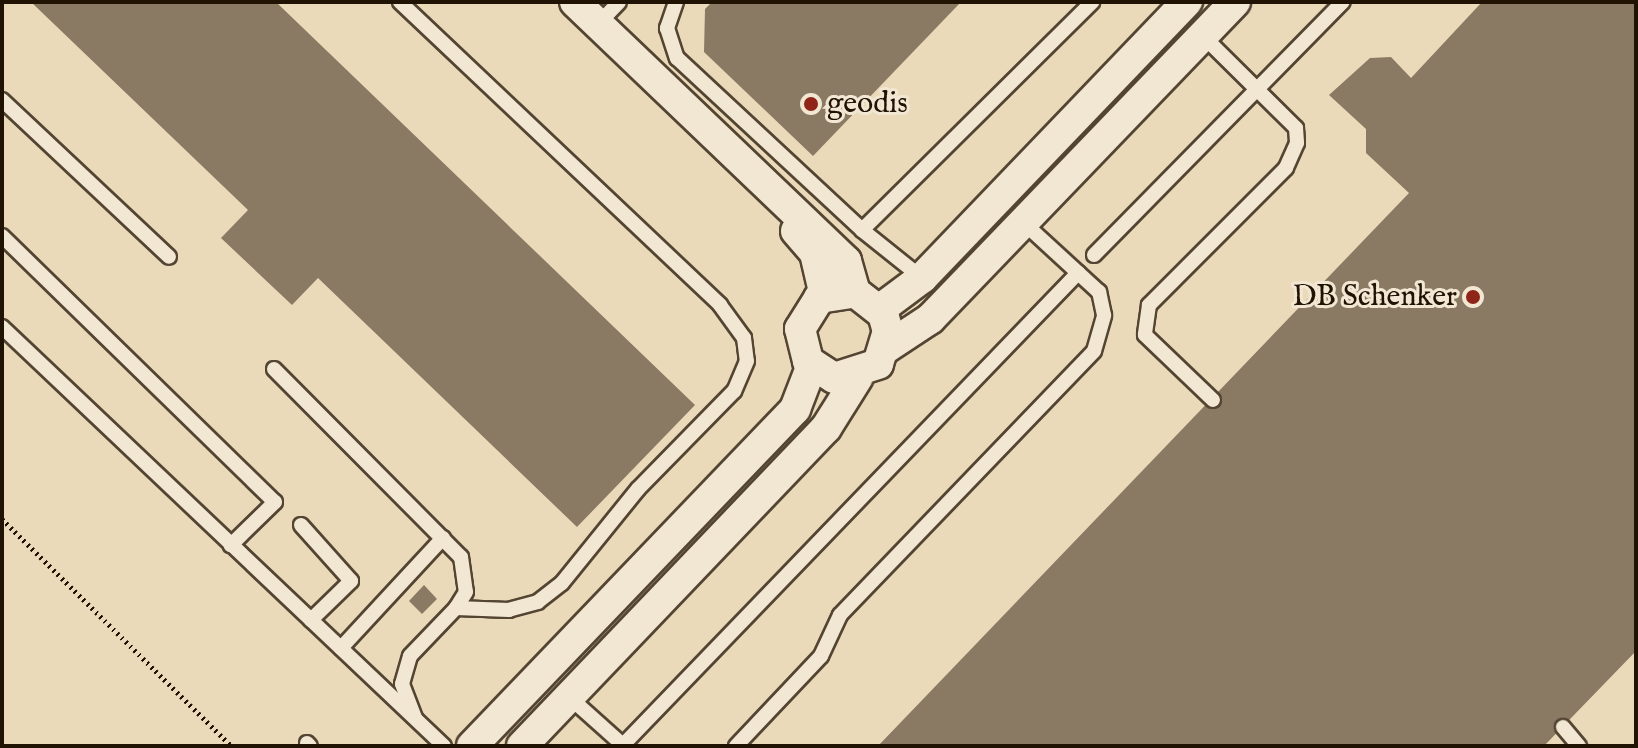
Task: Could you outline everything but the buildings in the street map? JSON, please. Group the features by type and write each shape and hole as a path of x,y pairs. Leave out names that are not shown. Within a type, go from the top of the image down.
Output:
{"street":[{"path":"575,2 760,185 846,261 855,292 879,310 886,348"},
{"path":"879,310 922,278 1187,2"},
{"path":"522,746 826,428 858,377 886,348 930,319 1235,2"},
{"path":"760,185 815,253 825,296"},
{"path":"472,746 795,409 812,365 800,329 825,296 855,292"},
{"path":"812,365 834,378 858,377"}],"lane":[{"path":"400,2 720,305 744,338 747,361 734,391 638,489 562,583 538,602 509,610 456,608"},
{"path":"598,24 619,2"},
{"path":"676,2 667,28 677,58 862,230 922,278"},
{"path":"862,230 1092,2"},
{"path":"1094,255 1343,2"},
{"path":"1203,36 1296,128 1286,168 1149,305 1145,335 1213,400"},
{"path":"2,100 169,257"},
{"path":"736,746 821,656 840,615 1094,351 1104,315 1099,292 1023,222"},
{"path":"2,236 275,502 231,545"},
{"path":"568,696 623,746 1078,273"},
{"path":"2,327 444,746"},
{"path":"274,369 443,538 466,569 456,608 404,668 415,718"},
{"path":"301,525 351,581 311,620"},
{"path":"341,648 443,538"},
{"path":"1563,727 1579,746"}],"path":[{"path":"2,519 231,746"}],"place":[{"name":"geodis","path":"811,104"},
{"name":"DB Schenker","path":"1473,297"}]}
